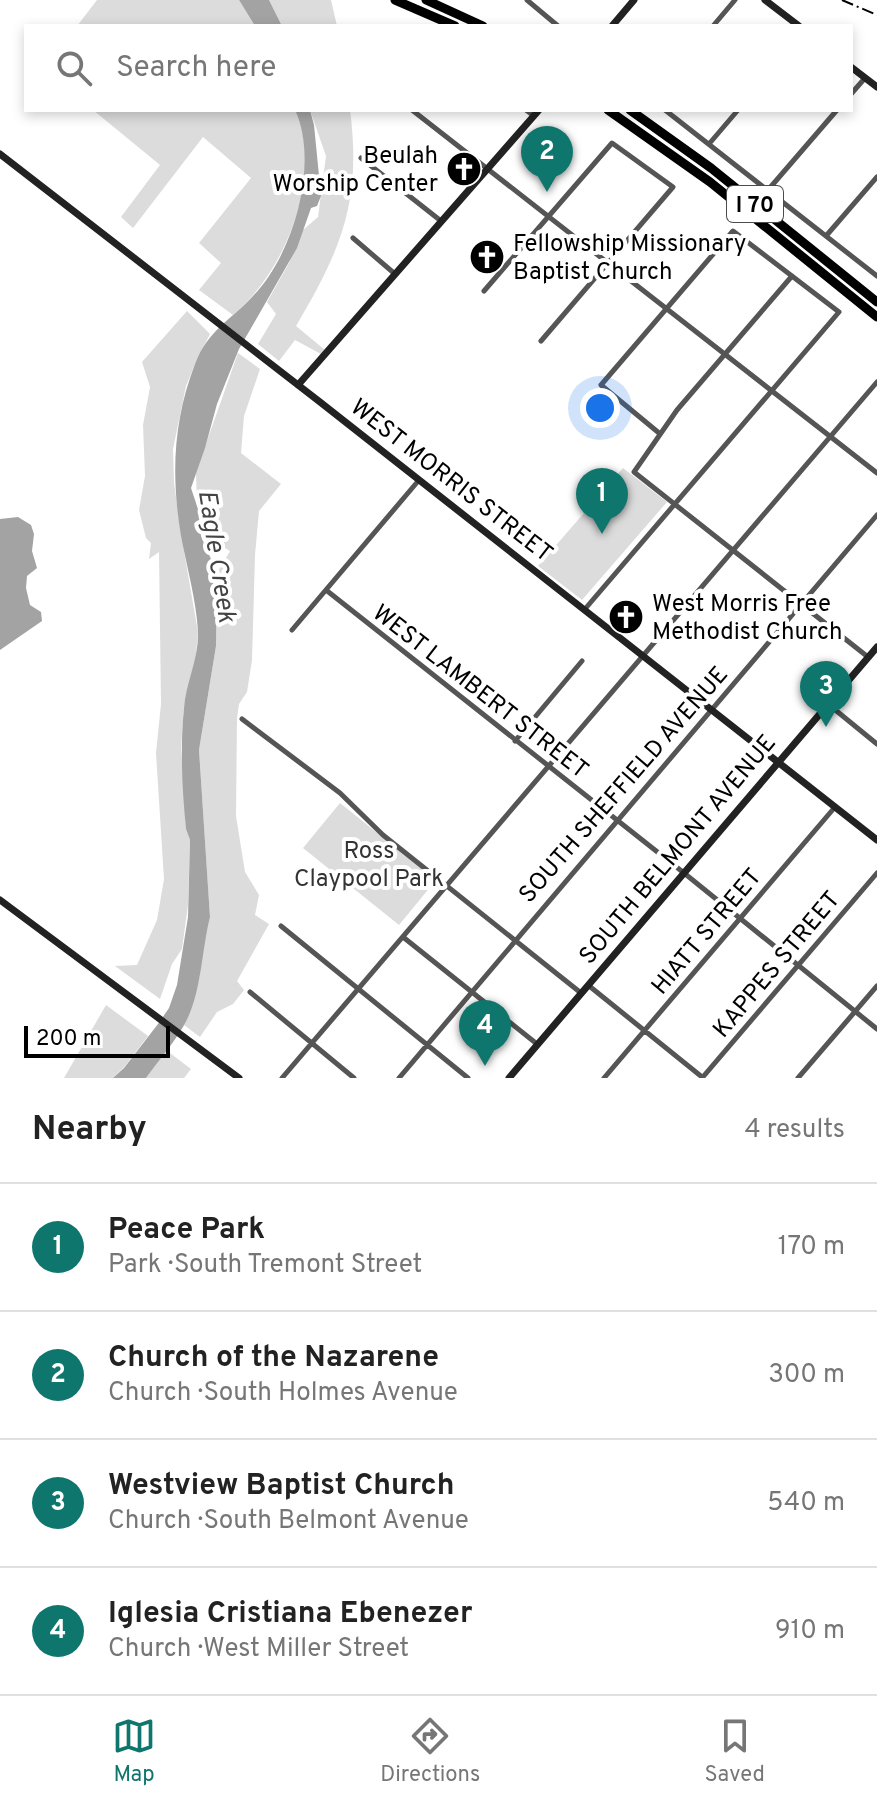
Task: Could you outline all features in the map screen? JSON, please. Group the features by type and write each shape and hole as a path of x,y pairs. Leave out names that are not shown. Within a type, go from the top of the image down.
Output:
{"highway":[{"path":"395,0 450,24"},
{"path":"426,0 479,24"},
{"name":"I 70","path":"611,112 699,174 877,317"},
{"name":"I 70","path":"633,112 711,168 877,302"}],"main road":[{"path":"614,24 634,0"},
{"path":"765,0 796,24"},
{"path":"853,69 877,87"},
{"path":"298,385 536,113"},
{"name":"WEST MORRIS STREET","path":"0,154 877,840"},
{"name":"SOUTH BELMONT AVENUE","path":"509,1078 877,647"},
{"path":"0,900 239,1078"}],"street":[{"path":"527,0 556,24"},
{"path":"715,24 735,0"},
{"path":"853,92 865,78"},
{"path":"415,112 877,473"},
{"path":"668,112 877,276"},
{"path":"709,144 736,112"},
{"path":"768,190 835,112"},
{"path":"484,291 612,143 673,187 541,341"},
{"path":"361,158 442,222"},
{"path":"826,236 877,177"},
{"path":"585,609 839,312 733,231 601,385 659,433"},
{"path":"353,238 396,275"},
{"path":"792,276 659,433 634,472 868,657"},
{"path":"282,1078 877,382"},
{"path":"292,630 419,480"},
{"name":"SOUTH SHEFFIELD AVENUE","path":"399,1078 877,515"},
{"name":"WEST LAMBERT STREET","path":"326,590 877,1029"},
{"path":"515,741 582,661"},
{"path":"828,704 877,744"},
{"path":"242,719 340,793 383,835 581,993"},
{"name":"HIATT STREET","path":"604,1078 836,807"},
{"name":"KAPPES STREET","path":"702,1078 877,873"},
{"path":"281,926 468,1078"},
{"path":"403,937 537,1044"},
{"path":"588,985 702,1078"},
{"path":"798,1078 877,986"},
{"path":"250,992 354,1078"}],"green space":[{"path":"97,0 239,0 254,24 79,24"},
{"path":"269,0 331,0 337,24 281,24"},
{"path":"95,112 296,112 303,136 305,163 295,221 269,274 252,297 233,315 199,290 221,263 199,243 251,178 203,137 133,228 121,217 160,165"},
{"path":"311,112 350,112 353,171 344,224 325,273 296,326 325,350 321,354 295,340 279,361 258,344 276,314 267,302 303,230 318,217 326,156"},
{"path":"187,311 210,334 186,386 173,449 174,483 198,632 195,664 184,707 181,748 186,829 190,840 188,905 182,949 172,964 160,999 115,966 137,965 157,920 164,879 156,753 161,704 159,552 149,559 151,543 146,538 139,510 145,476 143,425 150,387 142,362"},
{"path":"238,353 260,369 244,416 241,453 281,484 259,511 252,660 247,692 239,704 237,718 236,816 245,872 259,895 255,915 269,924 237,981 244,990 233,1004 217,1012 200,1037 184,1025 199,980 203,942 210,917 199,750 216,646 217,573 230,551 218,544 211,489 197,504 196,472"},
{"path":"623,468 667,502 582,600 538,566"},
{"name":"Ross Claypool Park","path":"340,803 436,880 399,925 303,848"},
{"path":"106,1005 148,1036 113,1078 64,1078"},
{"path":"166,1050 191,1069 184,1078 146,1078"}],"shaded area":[{"path":"239,0 269,0 281,24 254,24"},
{"name":"Eagle Creek","path":"296,112 311,112 321,196 317,206 311,208 297,248 239,349 217,404 191,488 199,512 201,536 217,573 216,646 199,750 210,917 200,973 194,1001 183,1027 146,1078 113,1078 169,1008 177,985 188,917 190,840 186,829 182,738 185,698 197,651 198,631 176,492 176,449 182,406 200,352 220,327 253,296 280,257 298,208 303,182 305,156"},
{"path":"18,517 31,525 34,534 32,551 37,568 27,576 26,588 30,605 41,612 42,621 0,650 0,519"}],"railway":[{"path":"842,0 877,15"}],"place":[{"name":"Beulah Worship Center","path":"464,169"},
{"name":"Church of the Nazarene","path":"547,192"},
{"name":"Fellowship Missionary Baptist Church","path":"487,257"},
{"name":"Peace Park","path":"602,534"},
{"name":"West Morris Free Methodist Church","path":"626,617"},
{"name":"Westview Baptist Church","path":"826,727"},
{"name":"Iglesia Cristiana Ebenezer","path":"485,1066"}]}
